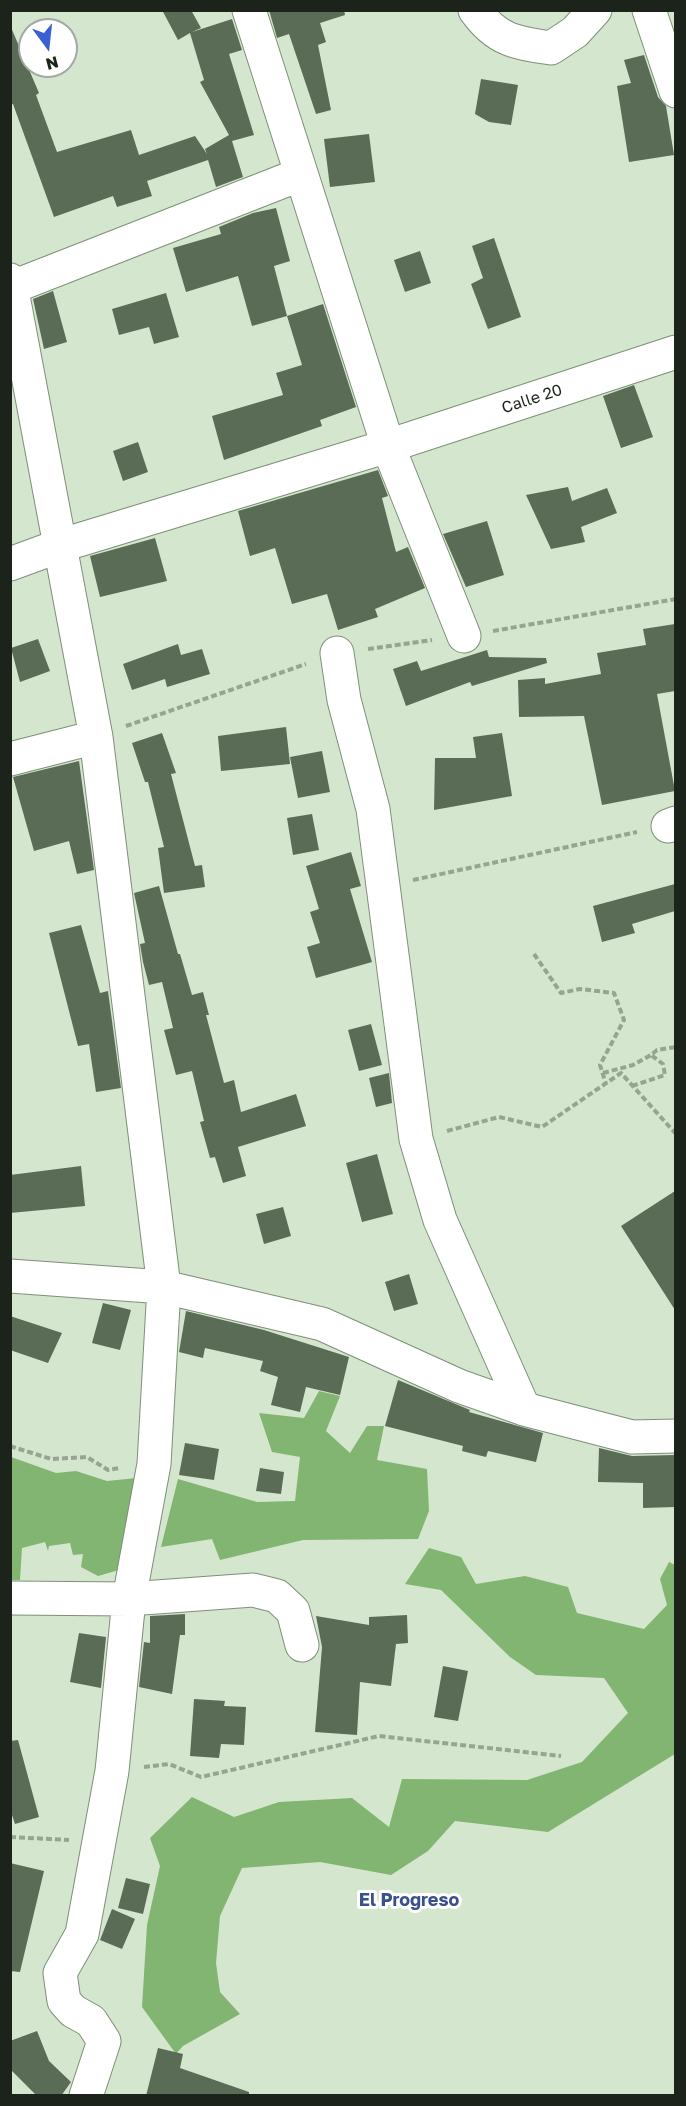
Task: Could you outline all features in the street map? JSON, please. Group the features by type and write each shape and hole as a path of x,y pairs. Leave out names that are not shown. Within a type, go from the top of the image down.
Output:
{"street":[{"path":"249,10 299,175 388,446 464,636"},
{"path":"475,10 482,19 510,42 551,48 575,32 594,10"},
{"path":"649,10 675,91"},
{"path":"86,2096 104,2042 91,2021 73,2011 64,2001 60,1973 82,1934 112,1771 129,1599 154,1464 164,1287 96,737 11,285 299,175"},
{"name":"Calle 20","path":"10,564 59,546 388,446 675,352"},
{"path":"337,653 344,700 373,809 416,1139 440,1220 524,1409"},
{"path":"10,759 96,737"},
{"path":"10,1276 164,1287 322,1324 459,1386 524,1409 632,1437 675,1436"},
{"path":"10,1598 129,1599 252,1590 277,1596 293,1611 302,1645"}],"path":[{"path":"96,737 337,653 464,636 675,599"},
{"path":"383,886 671,824"},
{"path":"534,954 561,993 580,989 614,993 624,1020 600,1065 606,1084"},
{"path":"603,1073 633,1065 657,1050 675,1047"},
{"path":"632,1086 665,1075 663,1064 651,1055"},
{"path":"416,1139 499,1118 542,1127 621,1073 675,1134"},
{"path":"10,1446 51,1459 87,1457 108,1470 154,1464"},
{"path":"112,1771 169,1764 201,1777 379,1736 561,1756"},
{"path":"10,1837 100,1842"}],"green space":[{"path":"319,1391 340,1396 326,1431 350,1453 367,1426 384,1426 377,1460 427,1469 429,1511 418,1539 303,1540 220,1560 212,1539 161,1547 178,1479 257,1502 295,1501 300,1457 272,1452 259,1413 304,1418"},
{"path":"11,1457 56,1473 76,1471 107,1481 146,1477 129,1567 98,1576 81,1567 83,1554 73,1555 70,1543 49,1546 48,1551 45,1542 22,1548 20,1580 11,1580"},
{"path":"429,1548 461,1557 476,1584 525,1576 568,1587 577,1613 644,1629 667,1605 660,1579 669,1562 675,1565 675,1754 548,1832 455,1821 428,1851 391,1875 320,1862 242,1868 220,1916 216,1963 220,1992 240,2014 183,2046 176,2054 142,2007 147,1925 160,1866 150,1838 192,1797 234,1817 279,1802 352,1798 389,1827 402,1779 527,1780 582,1762 628,1713 604,1678 536,1675 510,1657 441,1590 405,1584"}],"building":[{"path":"162,10 191,10 201,28 192,32 232,19 242,50 229,54 254,135 232,141 243,177 216,187 208,160 147,181 152,196 117,207 113,196 54,217 13,104 10,105 10,25 18,44 18,78 33,78 39,93 36,95 57,152 131,130 139,155 195,136 207,154 205,149 229,135 200,82 204,80 190,33 178,40"},
{"path":"269,10 344,10 345,15 320,23 326,42 318,45 331,110 316,114 289,34 277,38"},
{"path":"644,55 658,97 666,106 674,155 629,162 617,86 631,83 624,60"},
{"path":"481,79 518,85 511,125 489,122 475,114"},
{"path":"369,134 375,182 330,187 324,139"},
{"path":"276,208 290,261 274,266 287,316 252,326 238,276 186,292 173,248 221,234 219,227 253,213"},
{"path":"494,238 521,317 488,329 471,284 483,278 472,246"},
{"path":"420,251 431,283 405,292 394,260"},
{"path":"53,291 67,342 44,349 33,299"},
{"path":"166,293 179,337 154,344 149,327 119,335 112,309"},
{"path":"323,304 356,407 320,420 322,426 224,460 212,416 283,395 276,373 302,365 287,316"},
{"path":"634,385 653,437 621,448 603,396"},
{"path":"138,442 148,472 123,481 113,451"},
{"path":"378,470 388,496 382,498 396,552 408,547 425,588 375,609 378,617 338,630 327,594 292,604 275,548 250,556 238,511"},
{"path":"568,487 572,501 607,488 617,513 581,527 585,542 551,549 526,495"},
{"path":"487,521 504,575 466,587 443,534"},
{"path":"155,538 167,581 100,597 90,556"},
{"path":"675,624 675,691 657,694 675,791 602,805 584,716 519,717 518,680 545,678 545,684 601,674 597,653 646,645 643,629"},
{"path":"38,639 50,671 20,682 11,648"},
{"path":"178,644 181,655 202,649 210,674 167,687 165,679 132,690 123,664"},
{"path":"487,650 489,657 546,658 547,663 472,686 470,682 406,706 393,669 417,661 421,671"},
{"path":"286,727 290,764 221,771 218,736"},
{"path":"162,733 176,773 171,774 195,866 202,865 205,887 164,893 158,848 164,847 148,782 145,782 132,743"},
{"path":"502,733 512,796 434,810 435,758 476,758 473,737"},
{"path":"322,751 330,792 298,798 290,757"},
{"path":"79,761 94,870 77,874 69,841 34,851 13,777"},
{"path":"312,814 319,850 293,855 287,818"},
{"path":"351,852 361,886 350,889 372,962 316,978 307,947 320,943 310,912 319,909 306,866"},
{"path":"675,884 675,911 632,924 635,933 602,942 593,906"},
{"path":"159,886 192,995 203,992 209,1015 206,1015 224,1083 234,1080 241,1112 296,1094 306,1126 238,1147 246,1176 223,1183 215,1157 210,1158 200,1122 204,1121 192,1071 176,1075 164,1030 173,1028 162,982 149,985 143,962 140,944 145,943 134,893"},
{"path":"81,925 100,993 108,991 121,1088 96,1092 89,1044 78,1046 49,933"},
{"path":"371,1024 382,1065 359,1071 348,1030"},
{"path":"389,1073 392,1103 376,1107 369,1078"},
{"path":"377,1154 393,1214 362,1222 346,1163"},
{"path":"81,1166 85,1206 10,1213 10,1175"},
{"path":"675,1191 675,1310 621,1226"},
{"path":"283,1207 291,1236 264,1244 256,1214"},
{"path":"409,1274 418,1304 394,1311 385,1282"},
{"path":"103,1303 131,1310 120,1350 92,1343"},
{"path":"186,1311 264,1330 349,1357 340,1395 306,1387 300,1412 271,1405 278,1377 260,1371 263,1361 205,1348 203,1358 179,1352"},
{"path":"10,1316 62,1333 48,1363 10,1350"},
{"path":"398,1380 470,1410 469,1412 543,1433 536,1462 488,1451 486,1457 462,1451 463,1446 385,1426"},
{"path":"185,1443 219,1449 214,1480 179,1475"},
{"path":"599,1448 632,1456 675,1455 675,1507 643,1508 643,1483 598,1482"},
{"path":"260,1468 284,1472 281,1494 256,1491"},
{"path":"185,1614 185,1635 180,1635 172,1694 139,1687 144,1642 150,1643 150,1616"},
{"path":"407,1615 408,1643 396,1644 391,1686 360,1682 357,1735 315,1732 322,1647 316,1616 369,1625 369,1617"},
{"path":"79,1633 106,1637 101,1688 70,1682"},
{"path":"443,1666 468,1671 458,1721 434,1717"},
{"path":"194,1699 225,1701 224,1706 246,1707 244,1745 221,1744 219,1758 190,1756"},
{"path":"18,1740 39,1817 15,1824 10,1809 10,1741"},
{"path":"10,1863 44,1871 20,1972 10,1971"},
{"path":"126,1878 150,1884 143,1914 118,1908"},
{"path":"112,1909 135,1919 122,1949 100,1940"},
{"path":"37,2031 49,2061 71,2082 61,2096 37,2096 10,2069 10,2041"},
{"path":"158,2048 183,2054 180,2068 249,2092 249,2096 146,2096"}],"district":[{"name":"El Progreso","path":"409,1900"}]}
